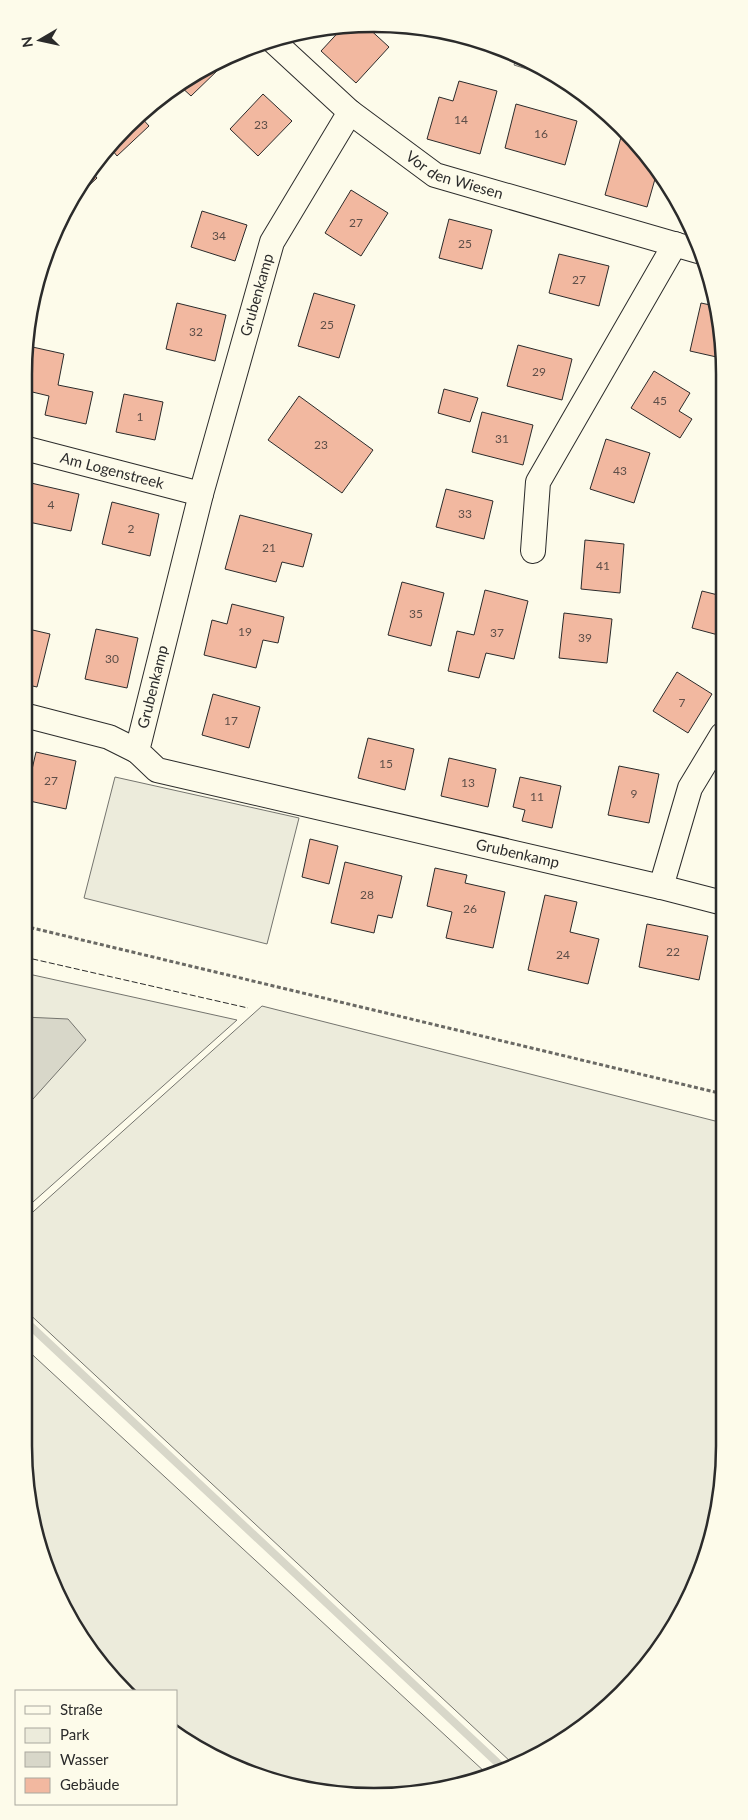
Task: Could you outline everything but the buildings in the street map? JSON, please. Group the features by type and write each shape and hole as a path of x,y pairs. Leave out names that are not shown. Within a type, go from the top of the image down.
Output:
{"street":[{"name":"Vor den Wiesen","path":"279,46 350,112 434,175 692,249"},
{"name":"Grubenkamp","path":"350,112 272,242 201,494 137,751 157,770 716,901"},
{"path":"533,551 538,482 675,244"},
{"name":"Am Logenstreek","path":"32,450 201,494"},
{"path":"32,717 110,737 137,751"},
{"path":"661,887 690,788 716,745"}],"path":[{"path":"32,928 716,1092"}],"green space":[{"path":"515,63 527,69 514,65"},
{"path":"115,777 299,818 267,944 84,898"},
{"path":"32,975 237,1020 32,1203"},
{"path":"262,1006 716,1121 716,1446 713,1491 704,1534 690,1577 658,1636 631,1671 599,1703 564,1730 509,1760 32,1316 32,1213"},
{"path":"32,1354 482,1770 441,1781 396,1787 352,1787 307,1781 243,1762 184,1730 178,1726 178,1690 136,1690 103,1654 78,1617 58,1577 44,1534 35,1491 33,1468"}],"water":[{"path":"32,1017 68,1019 86,1040 32,1100"}],"waterway":[{"path":"32,1327 499,1764"}],"fence":[{"path":"32,959 248,1008"}]}
